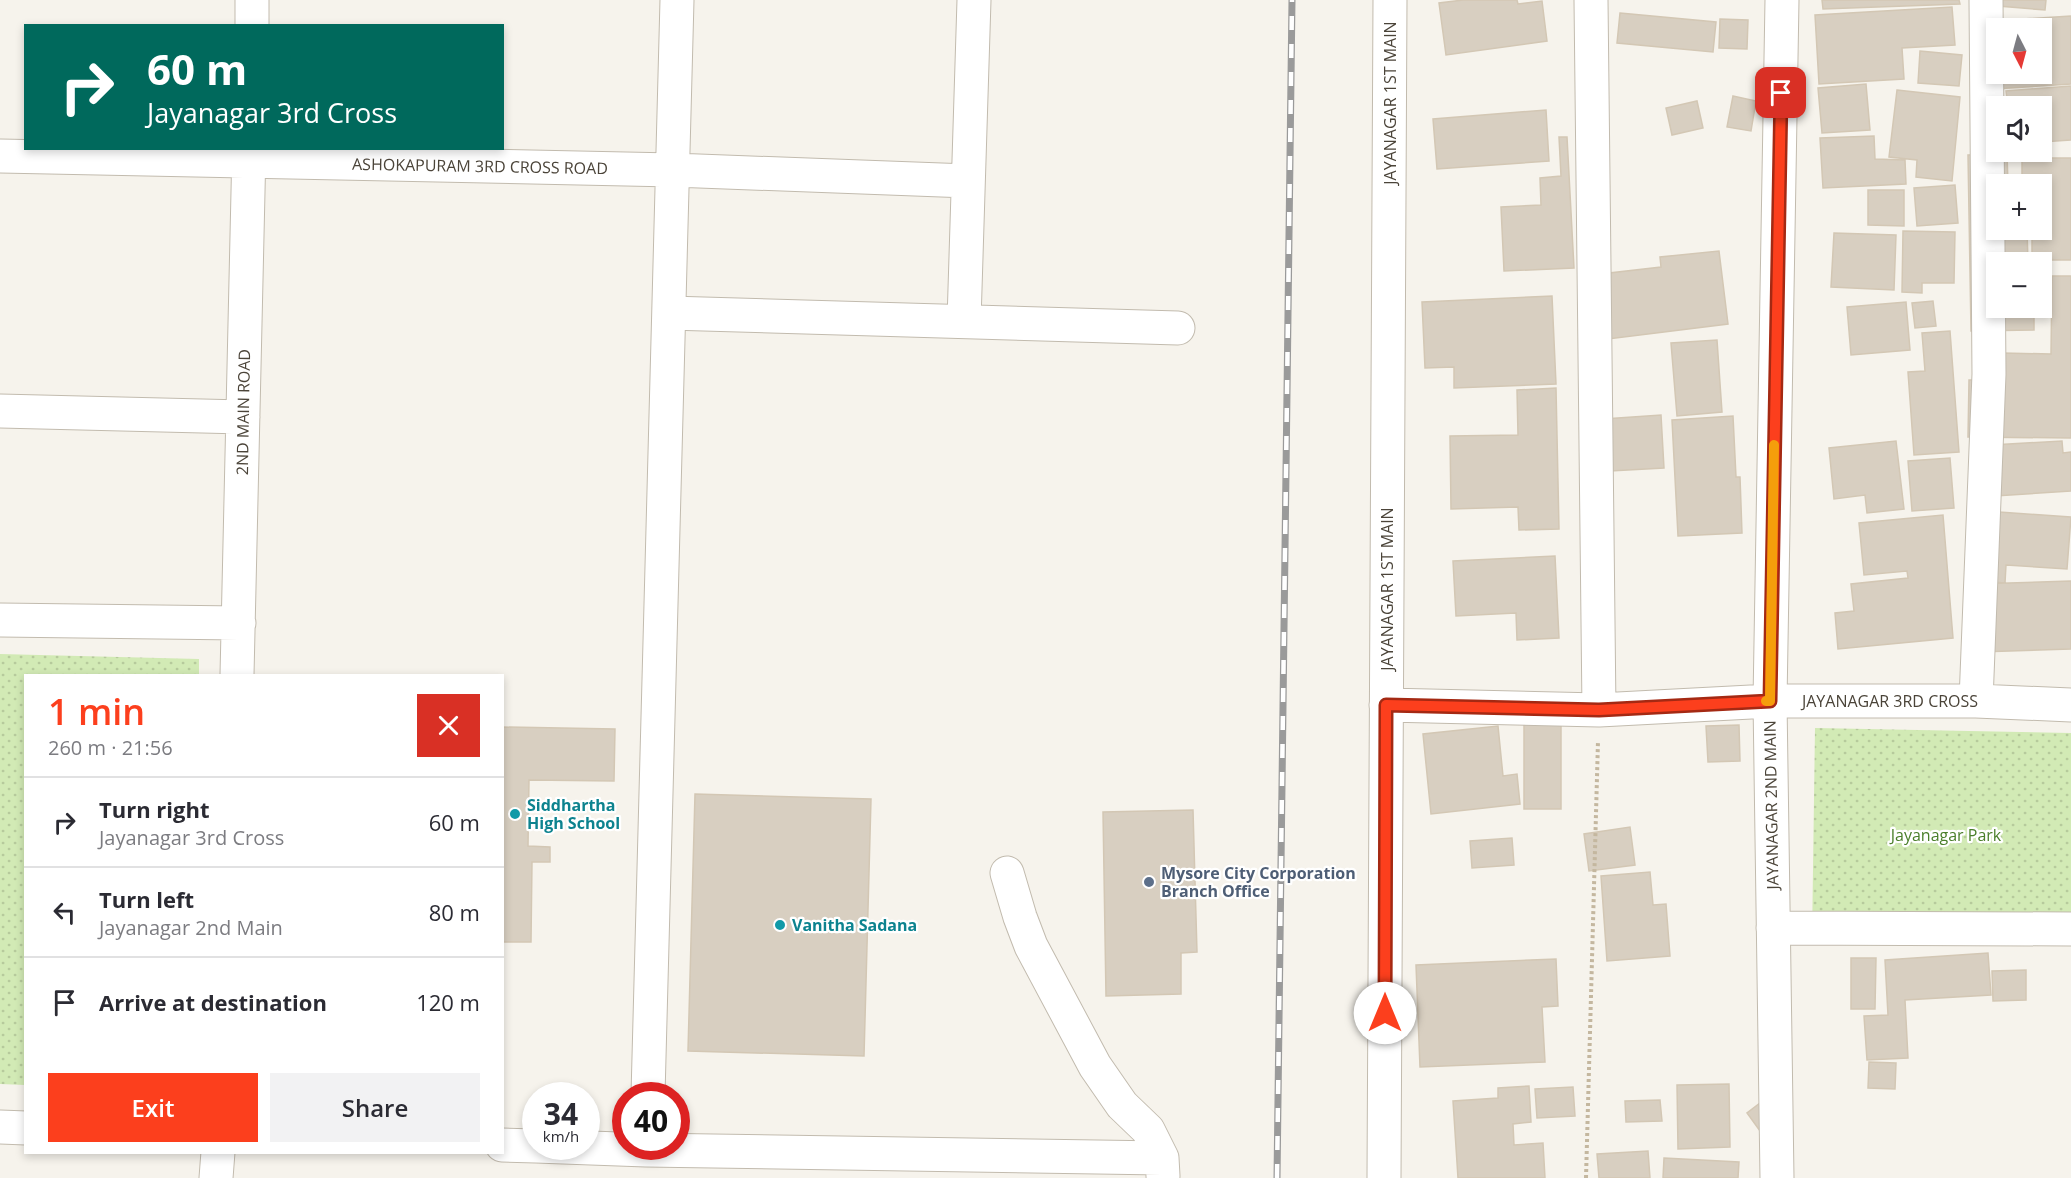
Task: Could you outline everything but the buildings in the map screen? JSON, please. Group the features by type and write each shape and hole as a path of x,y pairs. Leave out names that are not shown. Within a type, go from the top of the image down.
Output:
{"street":[{"path":"252,0 252,24"},
{"path":"648,1082 677,0"},
{"path":"964,321 974,0"},
{"name":"JAYANAGAR 1ST MAIN","path":"1384,1178 1390,0"},
{"path":"1591,0 1599,710"},
{"name":"JAYANAGAR 2ND MAIN","path":"1777,1178 1770,701 1782,0"},
{"path":"1976,701 1989,374 1986,0"},
{"name":"ASHOKAPURAM 3RD CROSS ROAD","path":"0,156 249,155 968,181"},
{"name":"2ND MAIN ROAD","path":"237,674 249,155"},
{"path":"669,313 1178,328"},
{"path":"0,411 243,417"},
{"path":"0,620 238,623"},
{"name":"JAYANAGAR 3RD CROSS","path":"1386,705 1599,710 1770,701 1976,701 2071,705"},
{"path":"690,1159 1162,1168 1148,1130 1122,1105 1095,1066 1031,945 1007,873"},
{"path":"1773,928 2071,928"},
{"path":"0,1127 24,1128"},
{"path":"504,1145 522,1146"},
{"path":"216,1178 218,1154"}],"path":[{"path":"1586,1178 1599,710"}],"green space":[{"path":"0,654 199,659 199,674 24,674 24,1085 0,1084"},
{"name":"Jayanagar Park","path":"1815,728 2071,733 2071,940 1812,939"}],"railway":[{"path":"1277,1178 1292,0"}],"slow traffic":[{"path":"1766,701 1770,701 1774,445"}],"place":[{"name":"Siddhartha High School","path":"515,814"},
{"name":"Mysore City Corporation Branch Office","path":"1149,882"},
{"name":"Vanitha Sadana","path":"780,925"}],"route":[{"path":"1385,1013 1386,705 1599,710 1770,701 1781,93"}]}
